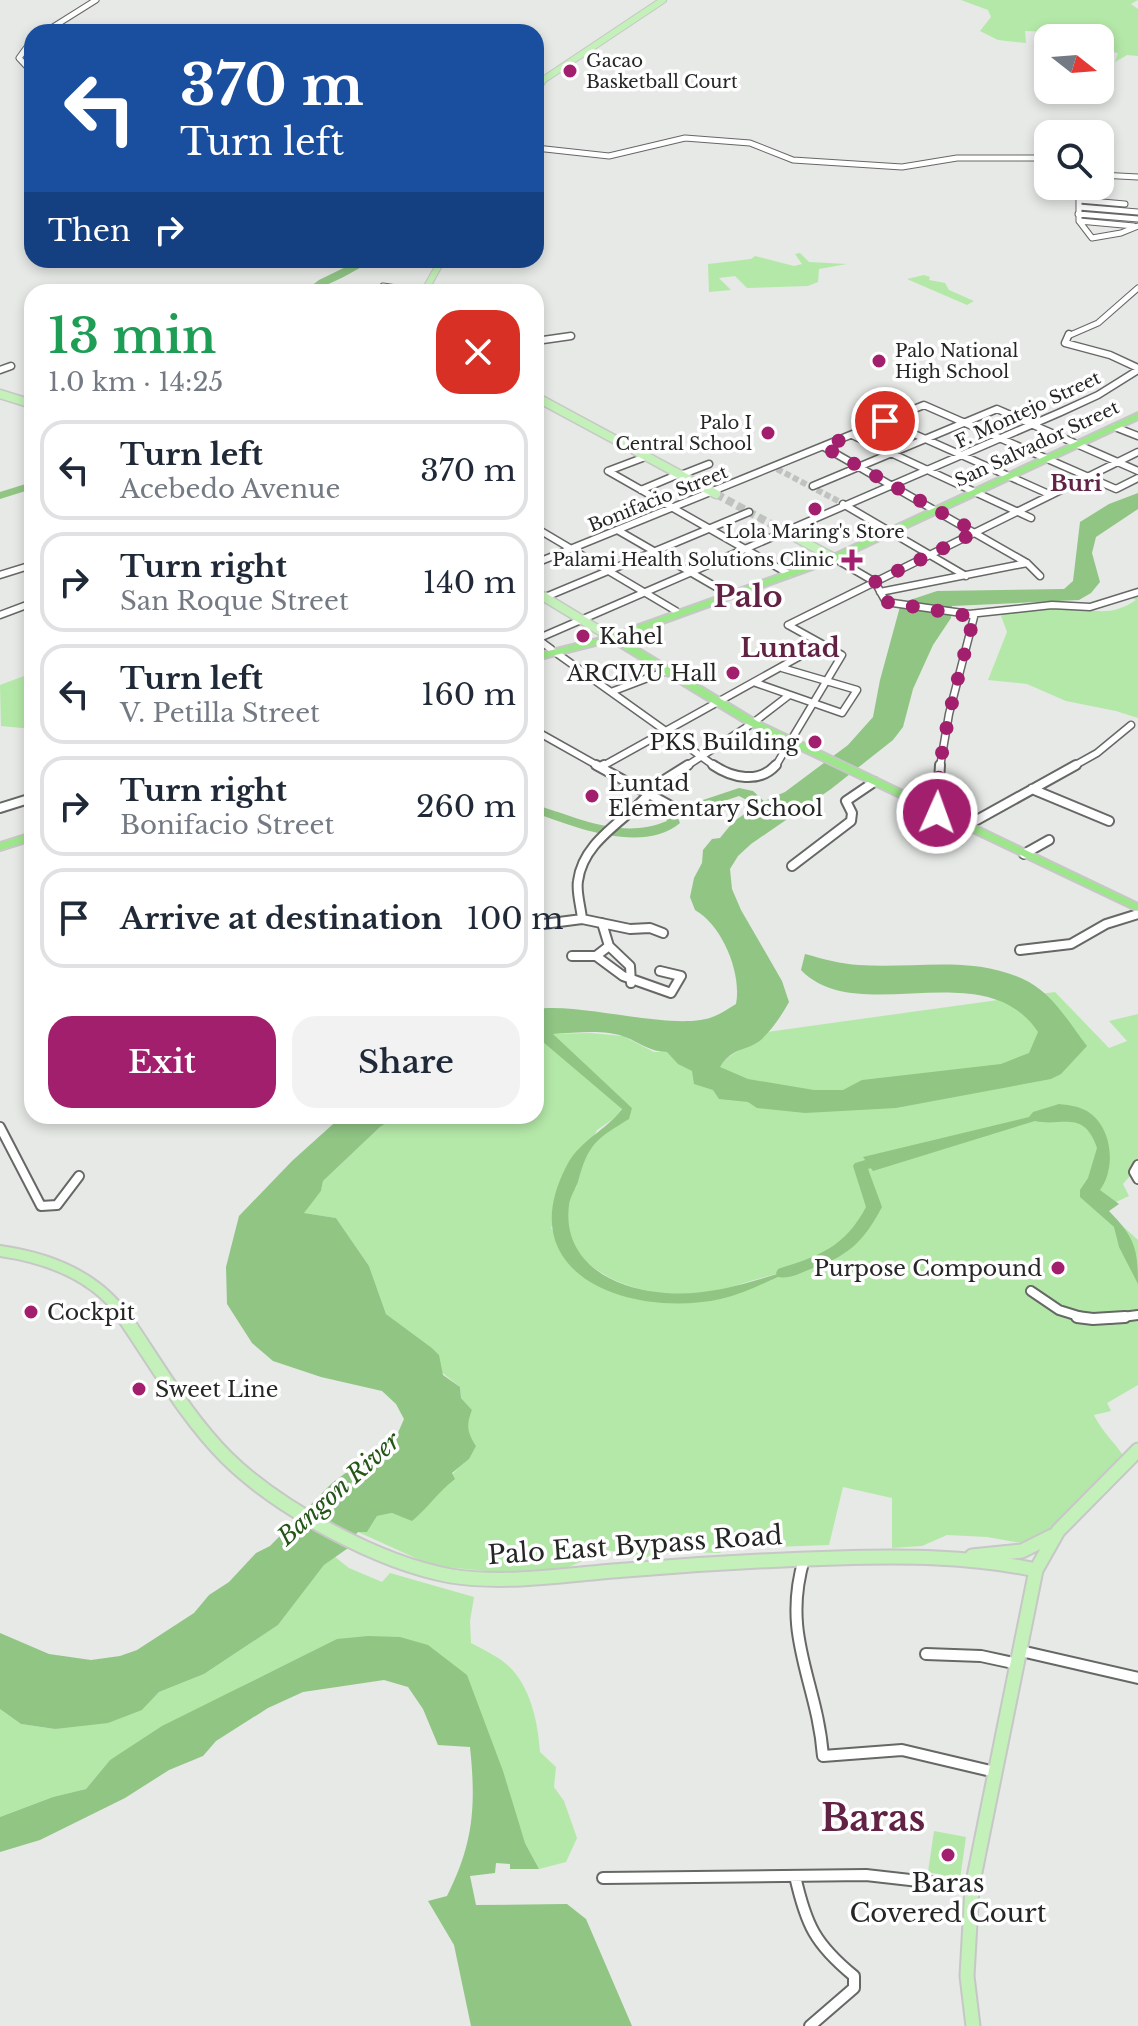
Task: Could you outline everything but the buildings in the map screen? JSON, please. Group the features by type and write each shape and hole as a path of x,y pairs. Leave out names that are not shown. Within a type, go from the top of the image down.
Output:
{"highway":[{"name":"San Salvador Street","path":"544,653 614,635 834,558 1138,416"},
{"name":"San Salvador Street","path":"614,635 676,611 730,595"},
{"path":"614,635 666,671 720,702"},
{"path":"614,635 753,723 1138,911"},
{"path":"0,847 24,839"}],"main road":[{"path":"544,82 663,0"},
{"path":"0,394 24,402"},
{"path":"544,401 715,493"},
{"path":"784,530 834,558"},
{"path":"544,601 614,635"},
{"name":"Palo East Bypass Road","path":"0,1251 42,1258 76,1273 103,1291 117,1306 212,1442 244,1475 293,1507 361,1543 416,1567 477,1579 804,1559 966,1558 1039,1563 1038,1550 966,1558"},
{"path":"973,2026 967,1976 972,1887 1039,1563 1058,1531 1135,1457"},
{"name":"Palo East Bypass Road","path":"1022,1551 1044,1542 1058,1531"}],"street":[{"path":"58,24 96,0"},
{"path":"544,149 609,156 685,138 750,143 793,160 902,167 957,158 1034,158"},
{"path":"1114,176 1138,177"},
{"path":"1125,204 1079,200 1079,214 1092,238 1107,231 1125,232 1138,226"},
{"path":"1079,214 1138,212"},
{"path":"1079,214 1138,219"},
{"path":"1079,214 1138,226"},
{"path":"1136,371 1110,355 1065,343 1070,333 1098,323 1138,288"},
{"path":"544,340 571,336"},
{"path":"0,370 11,366"},
{"name":"F. Montejo Street","path":"544,636 746,550 844,504 962,456 1098,395 1136,371"},
{"name":"Bonifacio Street","path":"544,560 715,493 924,405 965,422"},
{"path":"813,486 997,409 1138,471"},
{"path":"885,421 1051,495"},
{"path":"965,422 1116,489 1138,478"},
{"path":"1115,427 1138,436"},
{"path":"852,435 1031,518"},
{"path":"824,447 976,532 1027,563 1040,576"},
{"path":"544,645 731,776 760,776 774,768 842,655 788,625 1138,452"},
{"path":"645,457 608,471 789,574"},
{"path":"641,490 709,464"},
{"path":"844,504 967,576"},
{"path":"544,597 749,512"},
{"path":"619,531 730,595"},
{"path":"544,534 676,611"},
{"path":"834,558 875,582 884,601 969,614 1052,605 1090,607 1138,592"},
{"path":"880,592 1027,563"},
{"path":"0,575 24,568"},
{"path":"0,615 24,606"},
{"path":"937,813 937,779 963,653 974,617 969,614"},
{"path":"600,767 822,644"},
{"path":"756,683 842,713 857,690 782,668"},
{"path":"611,692 666,671"},
{"path":"582,919 578,881 588,855 606,832 633,812 647,793 753,723 788,696"},
{"path":"966,826 1097,753 1131,725"},
{"path":"544,736 682,812"},
{"path":"792,866 851,821 852,813 846,801 849,796 874,782"},
{"path":"1032,789 1109,821"},
{"path":"0,808 24,800"},
{"path":"1024,854 1049,840"},
{"path":"1020,950 1071,944 1106,924 1138,911"},
{"path":"544,924 582,919 630,929 650,928 663,933"},
{"path":"602,923 609,946 630,966 631,982"},
{"path":"596,956 609,946"},
{"path":"572,956 596,956 631,982 671,993 681,976 660,971"},
{"path":"0,1127 41,1206 57,1205 79,1176"},
{"path":"1138,1165 1134,1172 1138,1179"},
{"path":"1031,1291 1059,1312 1078,1319 1098,1321 1138,1315"},
{"path":"804,1559 796,1578 792,1613 804,1669 817,1698 823,1731 823,1756 902,1750 995,1772"},
{"path":"926,1654 1019,1658 1138,1678"},
{"path":"603,1878 866,1875 972,1887"},
{"path":"795,1876 805,1922 818,1947 854,1976 856,1982 854,1988 810,2026"}],"shaded area":[{"path":"961,0 1138,0 1131,4 1138,9 1138,56 1127,55 1115,62 1118,53 1114,52 1114,24 1034,24 1034,31 1025,31 1026,43 998,40 980,31 991,17 988,10"},
{"path":"800,253 809,262 847,264 819,269 818,282 808,286 747,288 735,276 719,278 731,290 709,292 708,264 755,256 794,266 802,264 795,254"},
{"path":"924,275 930,277 929,280 945,283 949,290 974,301 967,305 907,279"},
{"path":"1138,595 1138,718 1066,701 1027,684 988,680 1007,632 1000,613 1057,607 1116,610 1136,600 1132,598"},
{"path":"24,676 24,728 1,726 0,685"},
{"path":"1055,992 1109,1048 1127,1041 1109,1021 1138,1014 1138,1174 1130,1176 1123,1184 1129,1196 1103,1208 1138,1240 1138,1385 1107,1403 1111,1411 1094,1415 1124,1457 1043,1538 1027,1544 987,1537 947,1535 922,1546 892,1548 892,1498 843,1487 829,1545 774,1547 738,1535 720,1553 683,1552 637,1558 608,1550 564,1569 497,1572 433,1566 358,1532 367,1532 377,1516 392,1513 412,1520 427,1506 453,1473 469,1459 467,1423 472,1410 461,1398 460,1387 439,1370 439,1356 432,1348 386,1314 369,1266 336,1218 303,1213 321,1191 323,1181 385,1124 544,1124 544,1041 622,1108 616,1117 597,1130 586,1152 632,1108 552,1034 623,1036 654,1052 667,1052 719,1067 731,1055 756,1042 767,1032","holes":["583,1160 577,1185 569,1201 567,1224 573,1244 584,1260 621,1283 642,1290 684,1295 711,1292 791,1271 722,1299 699,1301 596,1283 551,1228"]},
{"path":"335,1557 349,1568 382,1582 390,1573 474,1597 470,1621 471,1643 505,1663 521,1681 535,1716 540,1752 556,1767 554,1787 564,1801 577,1838 566,1862 539,1869 525,1843 488,1733 400,1637 337,1640 248,1683 110,1760 86,1789 53,1797 0,1817 0,1709 21,1724 55,1729 142,1710 159,1692 204,1674 278,1625 324,1565"},
{"path":"934,1831 966,1837 960,1879 928,1872"}],"water":[{"path":"1138,493 1138,509 1096,537 1092,553 1100,582 1091,593 1079,600 952,606 951,618 933,645 913,689 903,727 893,740 738,856 730,869 732,889 782,981 789,1002 762,1039 735,1052 720,1067 748,1079 814,1090 843,1090 862,1080 1001,1064 1029,1053 1038,1032 1015,1009 987,997 955,993 855,993 825,986 801,970 805,954 852,964 967,965 1009,973 1029,982 1046,995 1087,1046 1061,1074 1051,1079 896,1108 805,1113 757,1108 748,1102 719,1099 713,1090 694,1084 692,1071 678,1064 667,1052 650,1049 625,1037 599,1032 553,1034 632,1108 629,1119 601,1138 590,1151 570,1202 569,1224 573,1241 592,1267 606,1277 639,1289 694,1293 730,1287 801,1267 731,1296 687,1303 652,1302 618,1294 589,1281 567,1262 554,1236 553,1204 572,1156 622,1109 544,1043 544,1009 678,1021 715,1016 736,1004 736,979 728,952 714,927 695,910 690,897 694,878 702,863 703,850 712,839 720,838 733,822 760,803 785,792 848,745 873,717 901,603 937,591 1064,589 1073,581 1080,522 1109,504"},
{"path":"1059,1104 1085,1110 1101,1125 1106,1135 1109,1170 1100,1190 1119,1204 1109,1211 1133,1243 1138,1284 1119,1247 1114,1227 1080,1197 1097,1148 1086,1128 1079,1124 1035,1121 873,1171 863,1157 1029,1117 1033,1112"},
{"name":"Bangon River","path":"333,1124 385,1124 323,1181 321,1191 304,1213 336,1218 369,1266 386,1314 439,1355 443,1375 460,1387 461,1398 472,1410 468,1428 476,1446 469,1459 452,1473 455,1479 412,1521 392,1513 377,1516 367,1532 358,1532 348,1543 351,1546 324,1565 278,1625 204,1674 159,1692 142,1710 108,1723 55,1729 21,1724 0,1709 0,1633 49,1654 91,1660 137,1650 194,1613 209,1595 229,1582 256,1553 270,1546 332,1483 397,1435 404,1419 396,1404 382,1391 321,1377 273,1361 252,1343 227,1304 226,1267 239,1216"},
{"path":"400,1637 428,1645 467,1675 503,1771 525,1843 539,1869 510,1869 510,1864 496,1863 495,1873 470,1876 476,1905 567,1904 586,1919 632,2026 471,2026 454,1945 428,1901 447,1896 468,1841 473,1787 470,1747 438,1745 423,1709 408,1687 384,1680 303,1692 268,1708 216,1741 203,1756 169,1770 125,1798 40,1840 0,1852 0,1817 53,1797 86,1789 110,1760 162,1726 337,1639"}],"waterway":[{"path":"319,284 354,268"},
{"path":"0,496 24,488"},
{"path":"544,812 604,831 640,833 674,823 669,811 706,803 735,792 746,793 760,803"},
{"path":"784,1273 838,1252 857,1235 874,1207 860,1166 886,1159"}],"tunnel":[{"path":"777,469 842,503"},
{"path":"716,494 782,530"}],"place":[{"name":"Gacao Basketball Court","path":"570,71"},
{"name":"Palo National High School","path":"879,361"},
{"name":"Palo I Central School","path":"768,433"},
{"name":"Lola Maring's Store","path":"815,509"},
{"name":"Palami Health Solutions Clinic","path":"852,560"},
{"name":"Kahel","path":"583,636"},
{"name":"ARCIVU Hall","path":"733,673"},
{"name":"PKS Building","path":"815,742"},
{"name":"Luntad Elementary School","path":"592,796"},
{"name":"Purpose Compound","path":"1058,1268"},
{"name":"Cockpit","path":"31,1312"},
{"name":"Sweet Line","path":"139,1389"},
{"name":"Baras Covered Court","path":"948,1855"}],"district":[{"name":"Buri","path":"1076,483"},
{"name":"Palo","path":"748,597"},
{"name":"Luntad","path":"790,648"},
{"name":"Baras","path":"873,1818"}],"route":[{"path":"885,421 824,447 976,532 875,582 886,602 974,617 963,653 937,779 937,813"}]}
